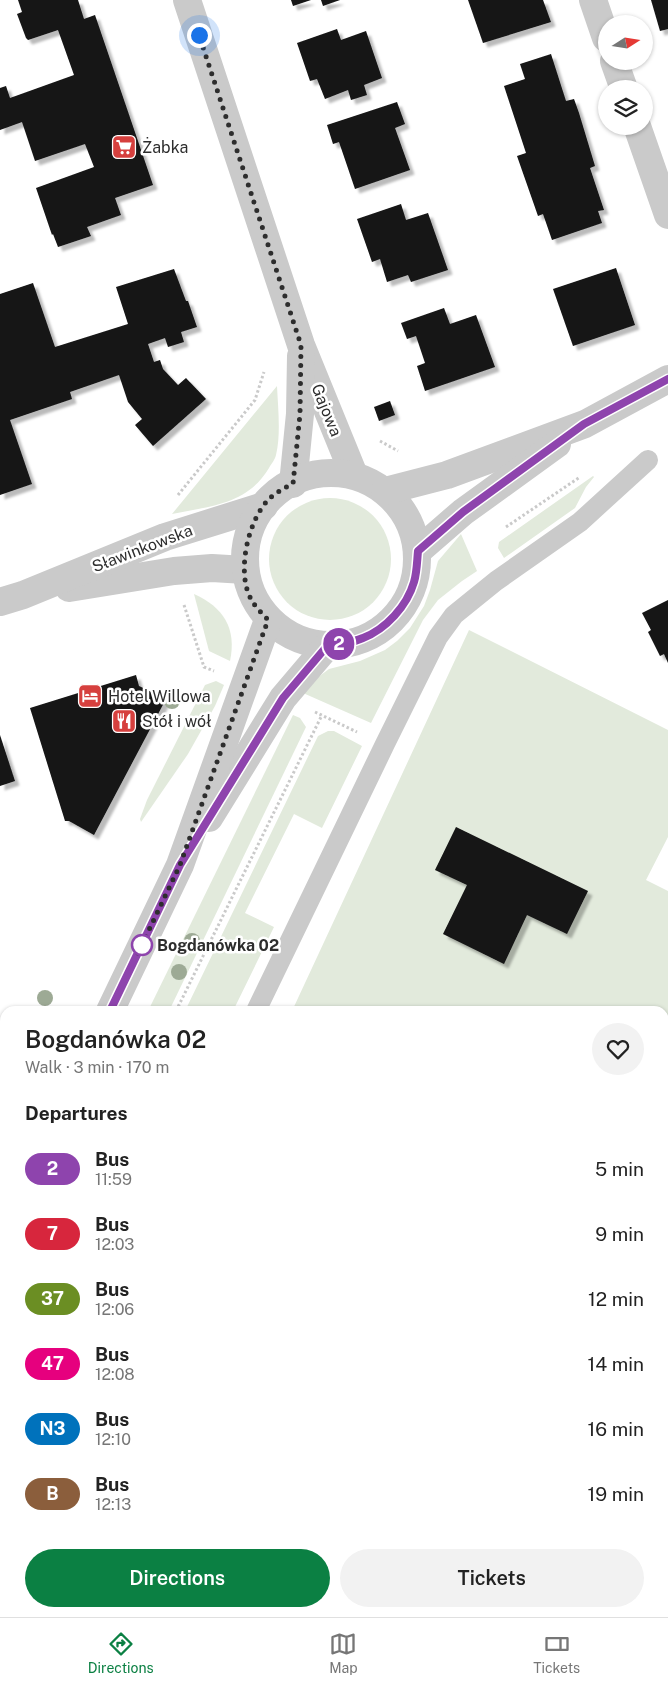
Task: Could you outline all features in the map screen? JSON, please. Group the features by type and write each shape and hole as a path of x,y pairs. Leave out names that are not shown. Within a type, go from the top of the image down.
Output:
{"street":[{"name":"Gajowa","path":"187,0 301,345 354,475"},
{"path":"593,0 598,15"},
{"path":"640,135 668,215"},
{"name":"Gajowa","path":"293,484 300,414 301,345"},
{"path":"385,491 447,475 584,424 668,379"},
{"path":"418,551 463,512 584,424"},
{"path":"340,473 354,475 376,484 385,491 395,501 405,517 416,541 418,551 414,582 396,614 382,627 363,638 348,643 328,645 295,637 268,620 251,598 246,584 245,570 250,535 255,520 270,499 282,489 293,484 322,474 340,473"},
{"name":"Sławinkowska","path":"12,598 165,537 264,506"},
{"name":"Sławinkowska","path":"12,598 174,571 212,568 245,570"},
{"path":"112,1006 180,865 268,620"},
{"path":"180,865 283,698 328,645"}],"lane":[{"path":"258,1006 438,637 454,616 496,581 580,522 648,460"}],"path":[{"path":"178,496 254,400 267,363"},
{"path":"503,529 583,475"},
{"path":"183,602 204,667 219,673"},
{"path":"314,712 365,736"},
{"path":"178,1006 322,715"}],"shaded area":[{"path":"277,386 278,447 275,459 260,480 239,497 214,506 172,514"},
{"path":"593,476 575,508 504,558 498,548 499,542"},
{"path":"330,498 342,499 353,503 364,508 373,516 381,525 386,536 390,547 390,571 386,582 381,593 373,602 364,610 353,615 342,619 330,620 318,619 307,615 296,610 287,602 279,593 274,582 270,571 269,559 270,547 274,536 279,525 287,516 296,508 307,503 318,499"},
{"path":"461,534 477,571 438,600 423,620 371,723 303,693 313,681 329,669 360,661 385,650 410,628 424,606 438,561"},
{"path":"194,594 213,605 226,620 231,638 230,661 209,651"},
{"path":"469,630 668,730 668,837 646,880 668,891 668,1006 294,1006"},
{"path":"216,681 224,685 215,706 188,754 141,822 140,819 147,800 205,685"},
{"path":"293,715 300,718 306,727 171,1006 150,1006"},
{"path":"328,731 334,731 362,746 322,828 294,814 245,913 274,927 235,1006 187,1006 318,736"}],"building":[{"path":"18,0 78,0 84,19 95,15 153,185 115,198 121,215 87,227 91,236 58,247 36,188 94,167 85,144 35,161 22,122 0,130 0,88 6,86 10,98 74,75 58,30 28,40 26,38 17,14 22,12"},
{"path":"291,0 311,0 293,6"},
{"path":"321,0 340,0 323,6"},
{"path":"468,0 543,0 551,22 483,43"},
{"path":"651,0 668,0 668,29 660,31"},
{"path":"337,29 341,40 366,31 382,78 364,85 367,95 351,100 348,90 325,99 317,79 310,81 297,43"},
{"path":"551,54 566,101 574,99 579,113 595,166 590,168 604,210 598,211 602,223 552,240 543,214 538,216 517,156 526,153 504,86 525,79 520,64"},
{"path":"397,102 405,124 395,128 410,170 355,189 339,142 333,144 327,125"},
{"path":"401,204 406,220 428,213 448,270 411,282 408,275 387,282 380,259 372,262 357,219"},
{"path":"616,268 635,325 573,346 553,289"},
{"path":"174,269 197,327 181,332 184,342 168,347 165,338 148,344 154,362 160,360 163,369 178,385 186,378 206,399 153,446 135,425 142,419 128,402 119,375 70,392 72,399 10,420 32,484 0,495 0,294 33,283 55,347 128,324 116,287"},
{"path":"444,308 450,324 476,315 495,367 425,391 417,366 425,363 416,336 407,339 401,323"},
{"path":"390,401 395,415 379,421 374,407"},
{"path":"668,600 668,663 664,654 660,656 648,632 651,630 642,613"},
{"path":"136,675 139,686 166,699 94,835 69,821 65,821 30,708"},
{"path":"0,735 15,781 0,786"},
{"path":"456,827 588,891 567,934 527,915 504,964 443,934 467,885 435,870"}],"bus line":[{"name":"2","path":"112,1006 180,865 283,698 328,645 348,643 363,638 382,627 396,614 414,582 418,551 463,512 584,424 668,379"}],"place":[{"name":"Żabka","path":"124,147"},
{"name":"Hotel Willowa","path":"90,696"},
{"name":"Stół i wół","path":"124,721"},
{"name":"Bogdanówka 02","path":"142,945"}],"route":[{"path":"142,945 138,953 180,865 268,620 257,608 246,584 246,553 255,520 264,506 282,489 293,484 300,414 301,345 199,35"}]}
